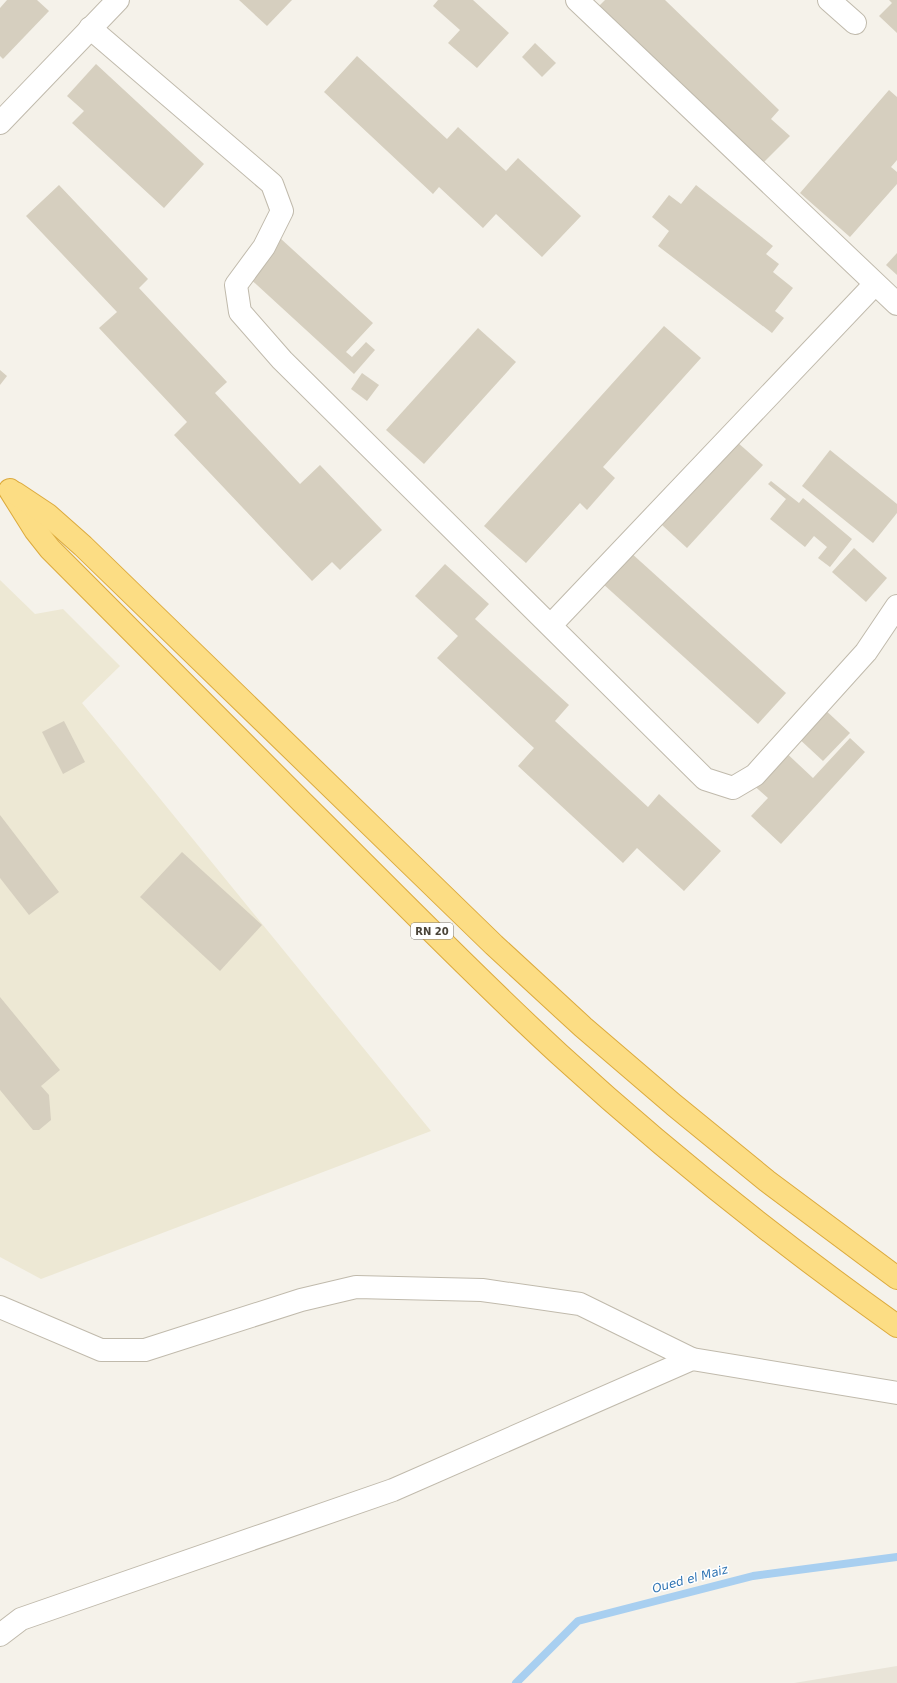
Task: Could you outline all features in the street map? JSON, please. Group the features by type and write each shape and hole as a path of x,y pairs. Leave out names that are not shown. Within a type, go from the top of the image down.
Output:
{"highway":[{"name":"RN 20","path":"5,485 48,515 77,541 494,945 583,1027 674,1105 767,1181 897,1278"},
{"name":"RN 20","path":"5,485 35,530 60,559 473,973 560,1055 648,1133 740,1209 834,1281 897,1326"}],"street":[{"path":"0,123 118,0"},
{"path":"830,0 855,23"},
{"path":"584,2 897,304"},
{"path":"90,28 272,184 282,211 264,247 236,285 240,312 282,360 705,779 733,788 755,776 866,652 897,606"},
{"path":"551,625 875,284"},
{"path":"0,1307 101,1350 145,1350 301,1300 356,1287 482,1290 580,1304 692,1359 897,1393"},
{"path":"0,1635 20,1619 393,1490 692,1359"}],"shaded area":[{"path":"0,580 35,614 63,609 120,666 82,703 431,1131 41,1279 0,1257"},
{"path":"897,1666 897,1683 794,1683"}],"building":[{"path":"7,0 37,0 49,11 3,59 0,56 0,8"},
{"path":"239,0 292,0 267,26"},
{"path":"438,0 473,0 509,33 477,68 448,43 460,30 433,6"},
{"path":"605,0 665,0 779,110 771,119 790,136 761,165 597,8"},
{"path":"889,0 897,0 897,33 879,16 892,3"},
{"path":"535,43 556,63 542,77 522,57"},
{"path":"357,56 447,139 458,127 506,171 518,158 581,216 542,257 496,214 483,228 439,187 433,194 324,92"},
{"path":"96,64 204,164 164,208 72,123 84,111 67,96"},
{"path":"889,90 897,97 897,160 891,167 897,172 897,184 850,237 800,193"},
{"path":"59,185 148,279 139,288 227,382 215,393 300,484 320,465 382,530 340,570 332,562 312,581 174,435 187,422 99,328 117,312 26,216"},
{"path":"696,185 773,246 766,254 779,264 773,272 793,288 775,311 784,318 772,333 658,246 669,231 652,217 669,195 681,204"},
{"path":"280,238 373,323 346,352 352,357 366,342 375,350 354,374 246,275"},
{"path":"897,253 897,275 886,265"},
{"path":"664,326 701,358 603,467 615,478 587,510 580,503 526,563 484,526"},
{"path":"478,328 516,362 424,464 386,430"},
{"path":"0,370 7,376 0,385"},
{"path":"362,373 379,385 367,401 351,389"},
{"path":"737,442 763,465 687,548 662,525"},
{"path":"830,450 897,504 897,513 873,543 802,486"},
{"path":"771,481 799,503 803,498 852,539 830,567 818,558 827,547 814,536 805,547 770,519 786,499 768,484"},
{"path":"854,548 887,578 866,602 832,572"},
{"path":"630,552 786,693 758,724 602,583"},
{"path":"445,564 489,604 475,619 569,705 555,721 648,807 659,794 721,851 684,891 637,848 623,863 518,766 534,748 437,658 458,636 415,596"},
{"path":"822,707 850,733 823,761 796,736"},
{"path":"64,721 85,762 63,774 42,732"},
{"path":"850,738 865,752 781,844 751,816 768,798 750,782 781,748 813,778"},
{"path":"0,815 59,892 29,915 0,878"},
{"path":"182,852 262,925 220,971 140,897"},
{"path":"0,997 60,1070 41,1086 49,1095 51,1120 39,1130 33,1130 0,1090"}],"waterway":[{"name":"Oued el Maiz","path":"516,1683 578,1621 753,1576 897,1557"}]}
